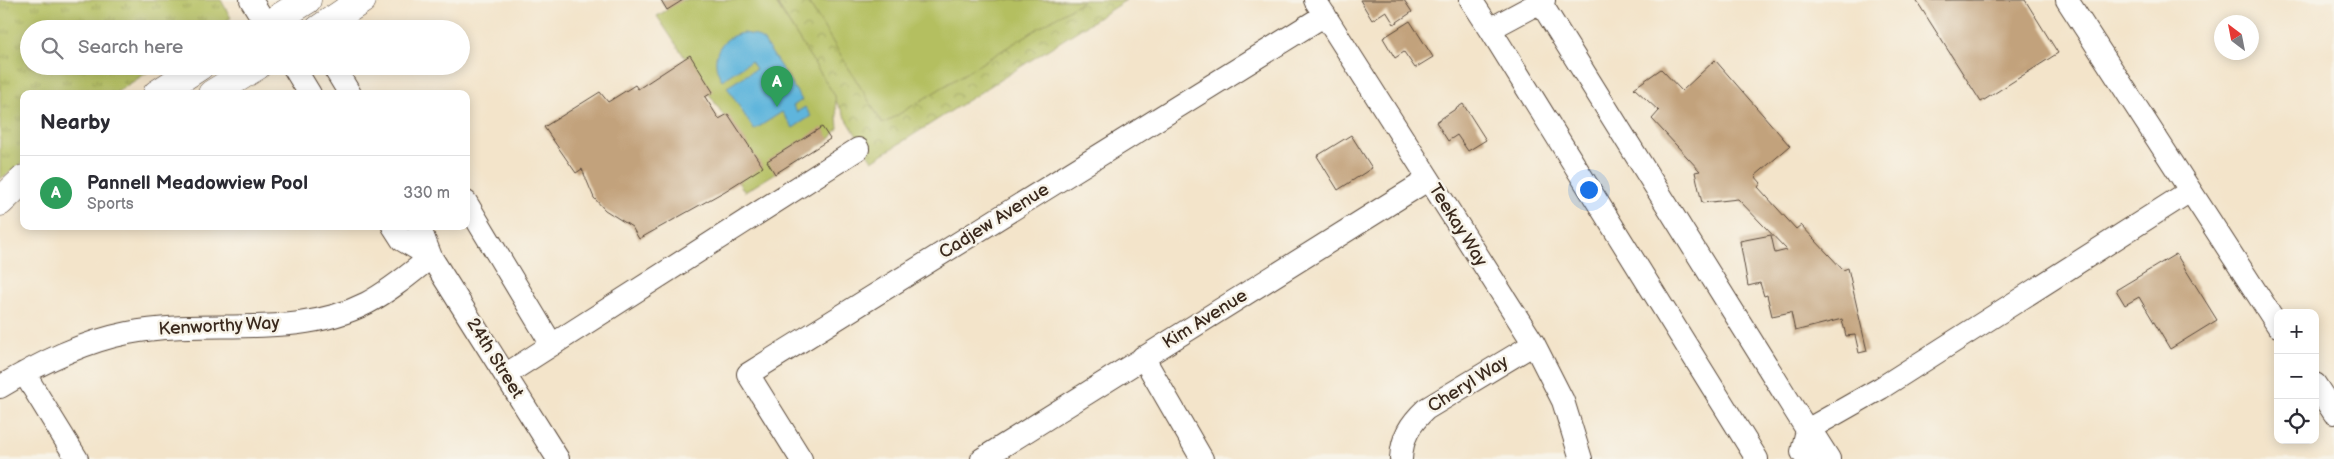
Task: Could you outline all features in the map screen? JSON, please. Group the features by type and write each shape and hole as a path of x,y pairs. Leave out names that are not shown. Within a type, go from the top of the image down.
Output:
{"main road":[{"path":"332,20 362,0"},
{"path":"281,20 301,9"},
{"path":"163,90 186,75"},
{"path":"218,90 243,75"},
{"path":"0,202 20,183"},
{"path":"0,213 20,205"}],"street":[{"path":"251,0 262,20"},
{"path":"1471,0 1757,459"},
{"path":"2066,0 2274,320"},
{"path":"1490,30 1541,1 1807,430 1815,437 1829,459"},
{"name":"Teekay Way","path":"1320,7 1534,344 1563,401 1581,459"},
{"name":"Cadjew Avenue","path":"801,459 748,374 1320,7"},
{"path":"298,75 308,90"},
{"path":"338,75 348,90"},
{"path":"505,375 858,149"},
{"name":"Kim Avenue","path":"982,459 1429,179"},
{"path":"1806,459 1802,452 1807,430 1881,388 2190,191"},
{"path":"470,209 552,345"},
{"name":"24th Street","path":"396,230 402,240 431,257"},
{"name":"24th Street","path":"421,230 431,257 558,459"},
{"name":"Kenworthy Way","path":"0,388 24,373 79,347 128,333 162,328 302,322 334,315 366,303 387,291 431,257"},
{"name":"Cheryl Way","path":"1401,459 1406,432 1414,420 1426,409 1534,344"},
{"path":"1144,357 1202,459"},
{"path":"24,373 77,459"},
{"path":"2319,390 2334,413"}],"green space":[{"path":"0,0 221,0 231,18 228,20 20,20 20,75 143,75 120,90 20,90 20,165 0,179"},
{"path":"661,0 774,0 835,96 838,128 830,139 745,192 738,182 758,167 657,16 667,10"},
{"path":"775,0 1126,0 872,161"},
{"path":"807,0 1084,0 883,124"}],"water":[{"path":"743,33 755,35 764,41 802,100 793,106 797,112 805,107 811,116 793,128 782,112 754,130 727,87 756,69 751,61 722,80 716,64 718,50 728,39"}],"building":[{"path":"661,0 683,0 667,10"},
{"path":"1360,0 1404,0 1412,12 1394,24 1386,11 1372,20"},
{"path":"1916,0 2025,0 2058,53 1981,102"},
{"path":"1410,21 1433,57 1415,68 1404,52 1395,58 1383,38"},
{"path":"690,55 713,92 705,97 719,119 728,114 763,167 725,191 639,239 632,227 605,210 594,198 582,169 576,173 544,127 600,92 608,102 635,85 638,89"},
{"path":"1715,60 1790,146 1755,176 1761,183 1758,187 1796,229 1801,225 1843,270 1848,268 1867,351 1859,353 1855,335 1846,336 1842,319 1795,331 1791,312 1772,316 1767,295 1764,296 1760,283 1748,286 1740,241 1771,235 1775,253 1787,250 1738,199 1702,203 1695,172 1700,171 1652,119 1659,111 1634,88 1661,69 1682,91"},
{"path":"1463,104 1486,140 1468,151 1457,135 1448,141 1436,122"},
{"path":"822,127 830,139 775,174 767,161"},
{"path":"1351,135 1372,168 1338,190 1317,156"},
{"path":"2176,254 2217,320 2170,349 2139,297 2125,305 2116,290"}],"place":[{"name":"Pannell Meadowview Pool","path":"777,107"}]}
